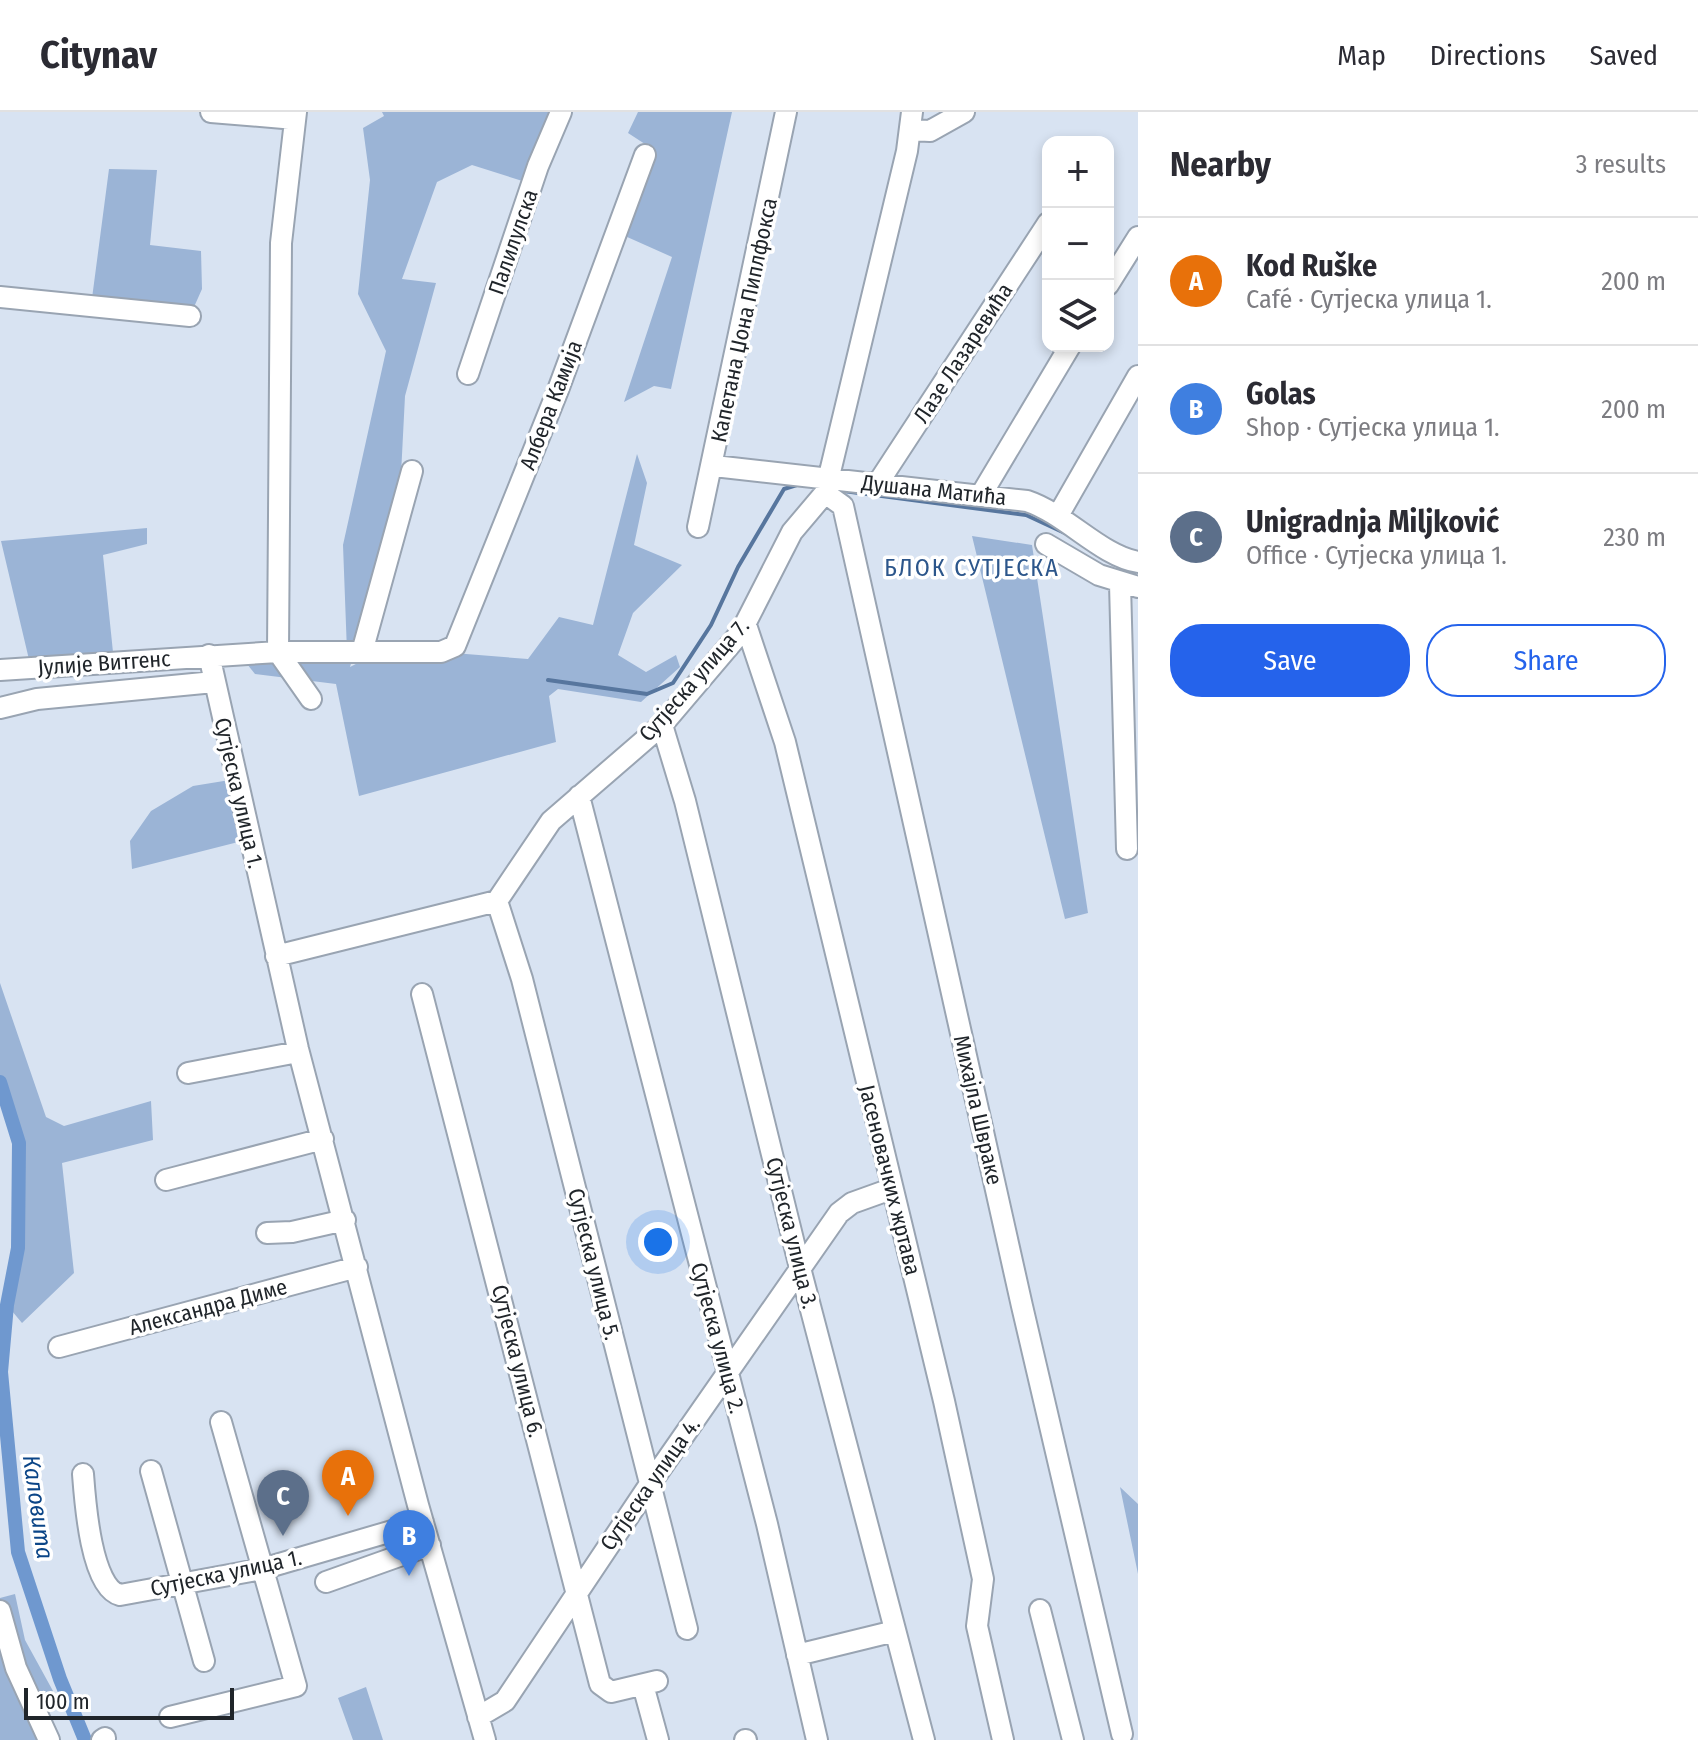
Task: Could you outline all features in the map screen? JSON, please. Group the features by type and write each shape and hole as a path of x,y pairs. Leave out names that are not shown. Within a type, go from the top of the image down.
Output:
{"street":[{"path":"211,112 295,115 281,243 278,652 311,699"},
{"name":"Палилулска","path":"468,374 538,166 561,112"},
{"name":"Капетана Џона Пиплфокса","path":"698,527 714,466 786,112"},
{"path":"911,121 930,131 964,112"},
{"name":"Сутјеска улица 7.","path":"497,901 543,831 662,725 746,625 792,532 827,486 911,121"},
{"name":"Албера Камија","path":"362,652 449,650 460,636 558,390 645,155"},
{"name":"Лазе Лазаревића","path":"878,483 1042,232"},
{"path":"1111,280 1138,237"},
{"path":"0,297 190,316"},
{"path":"981,495 1066,352"},
{"path":"1059,514 1138,376"},
{"name":"Душана Матића","path":"714,466 827,486 878,483 1027,501 1059,514 1093,539 1138,562"},
{"path":"209,655 362,652 412,471"},
{"name":"Михајла Швраке","path":"827,486 843,506 1015,1276 1124,1733"},
{"path":"1046,544 1129,586 1127,849"},
{"name":"Јасеновачких жртава","path":"746,625 785,742 983,1579 977,1626 1003,1740"},
{"name":"Јулије Витгенс","path":"0,670 209,655"},
{"name":"Сутјеска улица 1.","path":"209,655 298,1052 423,1522 485,1740"},
{"path":"0,708 37,699 214,682"},
{"name":"Сутјеска улица 3.","path":"662,725 685,801 800,1268 924,1740"},
{"name":"Сутјеска улица 2.","path":"579,796 767,1524 817,1740"},
{"path":"276,956 497,901"},
{"name":"Сутјеска улица 5.","path":"497,901 522,979 687,1629"},
{"name":"Сутјеска улица 6.","path":"422,994 600,1684 611,1692 650,1683 658,1740"},
{"path":"188,1073 298,1052"},
{"path":"166,1180 323,1139"},
{"name":"Сутјеска улица 4.","path":"478,1717 505,1701 650,1484 845,1206 891,1189"},
{"path":"267,1233 292,1232 345,1220"},
{"name":"Александра Диме","path":"59,1347 357,1267"},
{"path":"170,1717 296,1686 221,1422"},
{"path":"151,1471 204,1661"},
{"name":"Сутјеска улица 1.","path":"83,1474 99,1569 109,1590 120,1595 262,1569 423,1522"},
{"path":"326,1582 430,1545"},
{"path":"1040,1610 1073,1740"},
{"path":"0,1611 16,1668 49,1740"},
{"path":"797,1655 895,1631"}],"shaded area":[{"path":"382,112 561,112 532,184 472,165 437,182 402,279 436,283 405,396 400,494 350,667 379,652 441,652 528,659 559,617 593,625 637,454 647,483 634,545 682,565 633,613 618,655 646,672 676,655 680,667 641,702 558,689 549,696 556,742 359,796 336,684 255,674 239,654 347,652 343,545 386,351 358,294 370,180 363,128 384,116"},
{"path":"638,112 732,112 671,389 654,386 624,402 672,257 616,232 648,146 628,133"},
{"path":"109,169 157,170 150,245 201,251 202,289 190,316 91,306"},
{"path":"147,528 147,544 103,555 114,662 31,668 1,541"},
{"path":"972,536 1032,545 1088,913 1065,919"},
{"path":"236,779 250,839 132,869 130,841 151,811 193,786"},
{"path":"0,983 46,1117 64,1126 151,1101 153,1140 62,1163 74,1273 22,1323 7,1305 18,1248 19,1143 0,1083"},
{"path":"1120,1487 1138,1504 1138,1574"},
{"path":"15,1594 25,1640 53,1691 37,1712 49,1740 0,1740 0,1598"},
{"path":"366,1687 383,1740 353,1740 338,1698"}],"waterway":[{"path":"548,680 647,694 673,683 711,625 738,567 784,489 800,484"},
{"path":"836,490 1026,515 1069,535"},
{"name":"Каловита","path":"0,1082 19,1143 18,1248 7,1305 1,1372 18,1552 60,1679 85,1740"}],"place":[{"name":"Kod Ruške","path":"348,1516"},
{"name":"Unigradnja Miljković","path":"283,1536"},
{"name":"Golas","path":"409,1576"}],"district":[{"name":"БЛОК СУТЈЕСКА","path":"972,568"}]}
